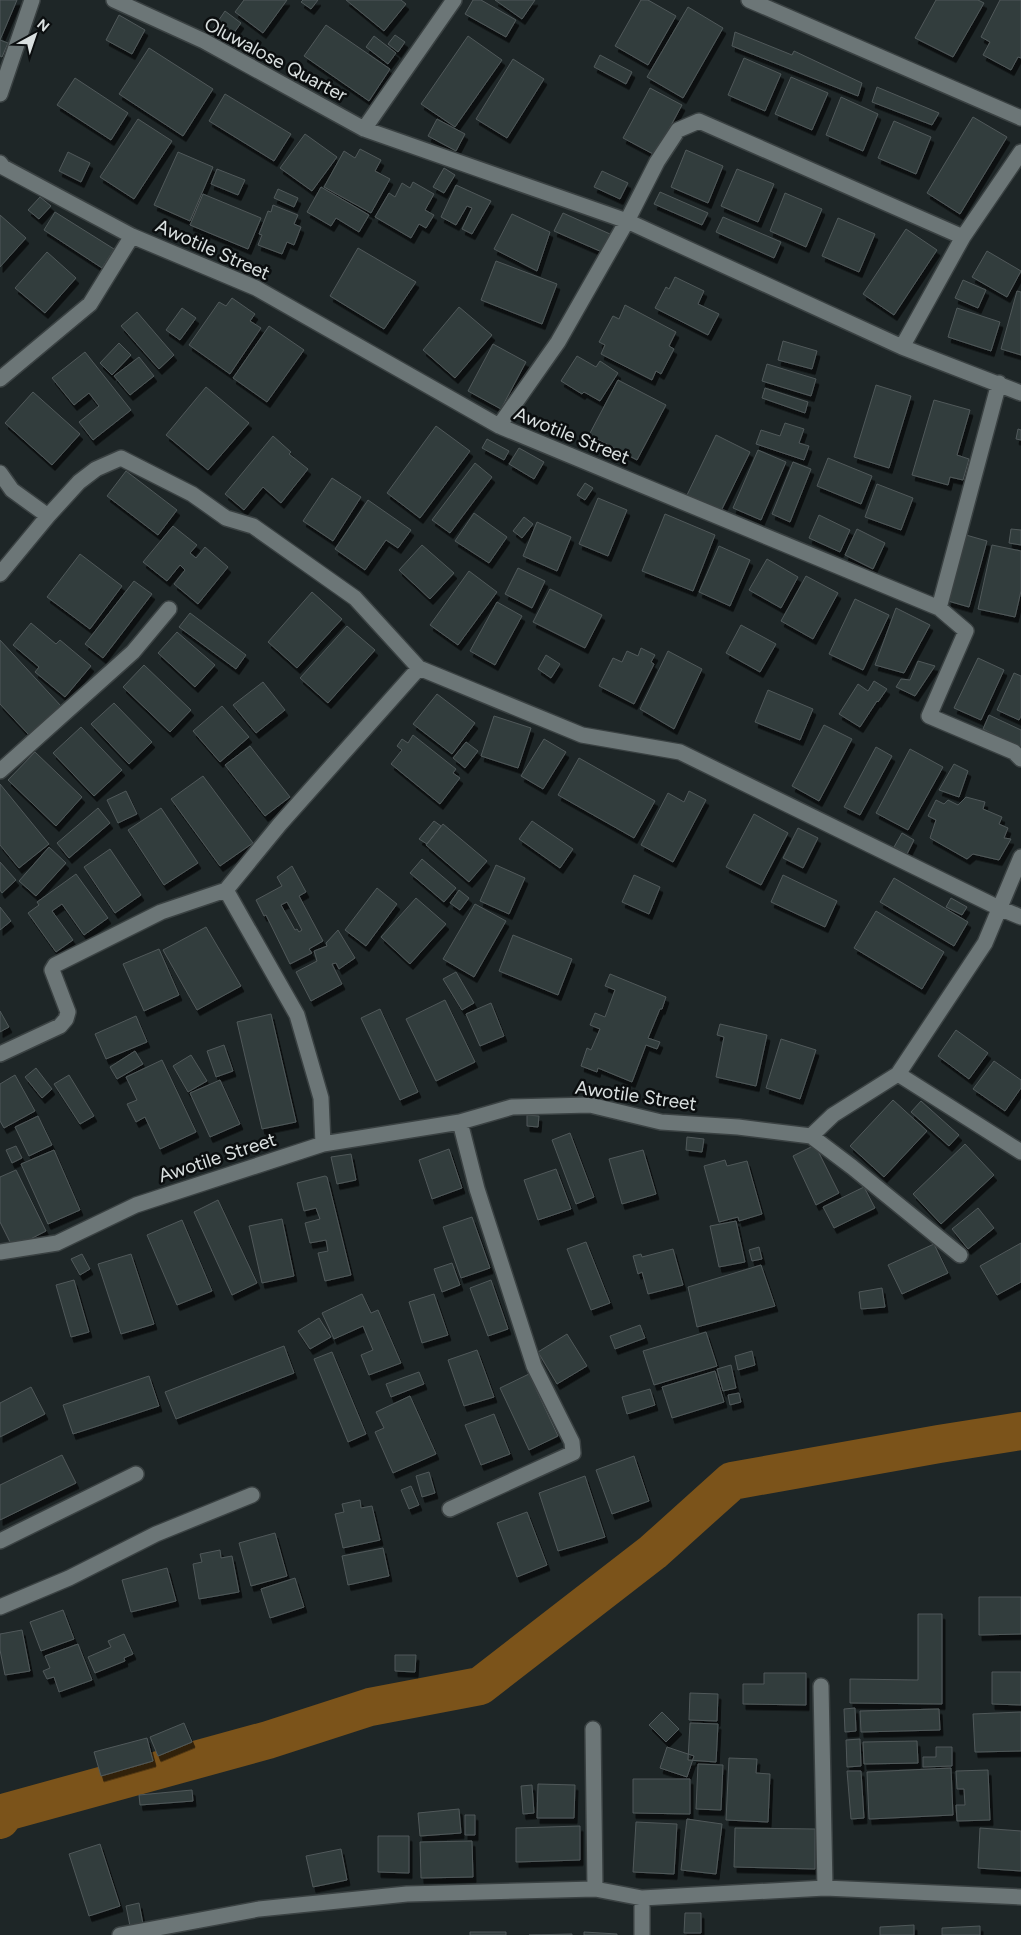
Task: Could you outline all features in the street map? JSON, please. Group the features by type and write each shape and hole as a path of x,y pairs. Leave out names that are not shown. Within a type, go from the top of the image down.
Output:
{"street":[{"path":"0,94 32,0"},
{"name":"Oluwalose Quarter","path":"114,0 204,41 364,129 627,221 902,347 1021,393"},
{"path":"364,129 454,0"},
{"path":"758,1 1021,118"},
{"path":"499,426 558,342 627,221 657,162 678,130 699,121 962,237"},
{"path":"902,347 962,237 1021,152"},
{"name":"Awotile Street","path":"0,163 3,167 132,236 256,288 499,426 939,608 966,631 929,716 1014,752 1021,759"},
{"path":"0,379 90,304 132,236"},
{"path":"939,608 999,383"},
{"path":"0,574 79,482 96,469 121,458 192,494 226,518 253,526 356,598 419,668 582,734 680,752 1021,917"},
{"path":"0,473 12,490 48,516"},
{"path":"0,771 133,652 169,609"},
{"path":"0,1054 60,1026 66,1019 68,1012 52,970 55,965 161,912 226,890 280,824 419,668"},
{"path":"960,1255 812,1136 833,1116 898,1074 985,943 1021,858"},
{"path":"226,890 297,1015 321,1098 323,1144"},
{"path":"898,1074 1021,1152"},
{"name":"Awotile Street","path":"0,1252 57,1243 136,1205 323,1144 460,1122 512,1106 590,1105 661,1122 738,1127 812,1136"},
{"path":"450,1509 573,1453 572,1442 534,1366 477,1189 460,1122"},
{"path":"0,1541 136,1474"},
{"path":"0,1606 69,1578 156,1534 252,1495"},
{"path":"822,1686 825,1888"},
{"path":"593,1729 595,1889"},
{"path":"120,1935 259,1909 407,1894 595,1889 642,1898 825,1888 1021,1897"},
{"path":"642,1898 642,1935"}],"building":[{"path":"0,0 17,0 0,40"},
{"path":"244,0 287,0 263,33 235,12"},
{"path":"303,0 318,0 311,9 301,2"},
{"path":"346,0 401,0 406,4 384,31"},
{"path":"473,0 481,0 516,20 506,37 465,14"},
{"path":"495,0 535,0 522,19"},
{"path":"641,0 648,0 676,16 648,65 615,46"},
{"path":"936,0 978,0 984,3 953,57 915,38"},
{"path":"1000,0 1021,0 1021,58 1018,57 1011,70 983,55 990,42 981,37"},
{"path":"688,7 723,28 683,98 647,77"},
{"path":"225,11 241,23 228,41 212,30"},
{"path":"119,15 145,30 132,54 106,40"},
{"path":"326,25 390,69 369,101 304,56"},
{"path":"735,32 792,55 794,51 862,83 858,96 732,46"},
{"path":"395,35 405,42 398,52 388,44"},
{"path":"374,36 396,53 388,64 366,47"},
{"path":"468,36 502,60 455,127 421,104"},
{"path":"0,40 8,43 2,57 0,56"},
{"path":"149,48 213,89 183,136 119,94"},
{"path":"600,55 632,72 626,84 594,67"},
{"path":"744,58 781,74 765,111 728,95"},
{"path":"513,59 544,79 507,138 476,119"},
{"path":"791,77 828,93 812,130 775,114"},
{"path":"75,78 128,113 111,140 57,105"},
{"path":"877,87 939,113 932,125 872,102"},
{"path":"650,88 682,105 655,155 623,138"},
{"path":"225,94 291,134 274,161 209,121"},
{"path":"841,97 878,114 863,151 826,135"},
{"path":"973,117 1007,137 960,214 927,193"},
{"path":"138,119 172,141 134,199 100,177"},
{"path":"437,119 465,134 456,151 428,136"},
{"path":"894,121 931,137 916,174 878,158"},
{"path":"305,134 337,157 312,191 280,168"},
{"path":"360,149 381,160 375,171 390,179 371,213 324,187 344,151 355,158"},
{"path":"686,150 723,166 708,203 671,187"},
{"path":"68,152 90,163 81,182 59,171"},
{"path":"178,152 213,167 190,221 154,205"},
{"path":"444,168 455,175 444,193 433,187"},
{"path":"217,169 245,180 238,195 211,184"},
{"path":"737,169 774,184 758,222 721,206"},
{"path":"602,171 628,183 620,199 594,187"},
{"path":"413,182 434,194 425,210 434,215 426,228 419,224 411,238 375,217 389,193 395,197 402,183 410,188"},
{"path":"456,185 491,201 472,234 462,229 472,208 467,206 456,225 441,217"},
{"path":"321,187 369,215 359,232 336,218 331,226 307,212"},
{"path":"278,189 298,198 294,207 274,198"},
{"path":"660,192 708,213 702,225 654,204"},
{"path":"785,193 822,209 806,247 770,231"},
{"path":"203,194 261,218 248,249 190,225"},
{"path":"40,197 51,206 39,219 28,210"},
{"path":"273,205 298,215 294,224 301,227 294,245 287,242 282,254 258,245 262,235 259,234 268,211 271,212"},
{"path":"55,212 114,249 102,268 44,230"},
{"path":"563,213 610,234 602,252 554,231"},
{"path":"512,214 550,232 537,271 494,249"},
{"path":"0,215 26,238 0,267"},
{"path":"723,217 781,242 774,258 716,232"},
{"path":"838,218 875,234 859,272 822,256"},
{"path":"906,229 937,250 894,315 863,294"},
{"path":"358,248 416,282 384,329 330,296"},
{"path":"987,251 1021,271 1007,297 972,277"},
{"path":"47,252 76,278 45,313 15,288"},
{"path":"496,261 557,284 542,324 481,300"},
{"path":"675,277 704,291 698,304 719,314 708,335 655,308 666,287 669,289"},
{"path":"963,280 986,290 978,308 955,298"},
{"path":"1017,291 1021,292 1021,355 1001,349"},
{"path":"232,298 255,314 250,321 261,328 230,374 189,345 219,302 226,306"},
{"path":"625,305 676,332 669,346 674,349 661,374 656,371 652,380 601,354 605,345 599,342 613,316 619,319"},
{"path":"459,307 492,335 455,378 423,350"},
{"path":"182,308 196,318 180,340 166,330"},
{"path":"957,308 1000,322 991,351 948,337"},
{"path":"137,312 174,355 159,369 121,326"},
{"path":"269,326 304,350 267,402 233,378"},
{"path":"783,341 817,351 812,369 778,360"},
{"path":"119,343 131,355 112,375 100,363"},
{"path":"493,344 526,362 501,409 468,391"},
{"path":"85,352 131,410 93,440 79,422 99,406 89,393 74,405 52,378"},
{"path":"577,356 596,367 600,361 618,373 600,401 584,392 582,394 561,381"},
{"path":"139,357 154,376 130,395 114,376"},
{"path":"767,364 816,379 811,396 762,381"},
{"path":"618,380 666,405 637,460 589,435"},
{"path":"876,385 911,396 889,468 854,457"},
{"path":"206,387 249,423 208,470 166,435"},
{"path":"765,388 808,402 805,413 762,398"},
{"path":"33,392 80,434 52,465 5,423"},
{"path":"934,400 970,410 957,455 969,459 963,480 950,477 948,485 912,475"},
{"path":"785,423 804,429 799,443 809,446 804,460 756,444 761,430 780,436"},
{"path":"436,426 470,451 420,518 387,493"},
{"path":"1018,429 1021,430 1021,440 1016,439"},
{"path":"716,435 750,452 721,511 687,495"},
{"path":"273,436 291,452 289,454 308,469 281,503 263,487 244,510 225,494"},
{"path":"487,439 509,451 504,460 482,448"},
{"path":"519,448 544,462 534,479 509,464"},
{"path":"758,450 786,462 761,520 733,508"},
{"path":"828,458 872,476 861,504 817,486"},
{"path":"793,462 811,469 790,522 772,514"},
{"path":"475,463 492,477 450,533 432,520"},
{"path":"126,471 177,510 158,535 107,496"},
{"path":"332,478 361,497 333,541 303,521"},
{"path":"585,483 593,488 585,500 577,495"},
{"path":"877,484 913,498 901,530 865,517"},
{"path":"598,498 627,510 608,556 579,544"},
{"path":"368,500 411,530 398,548 386,540 365,570 335,549"},
{"path":"474,513 507,537 489,563 455,541"},
{"path":"665,514 715,535 693,591 642,571"},
{"path":"819,515 850,530 840,552 809,538"},
{"path":"524,517 533,524 522,538 513,531"},
{"path":"537,522 571,537 557,571 523,556"},
{"path":"173,526 197,545 190,553 196,558 205,547 228,567 198,604 174,584 185,570 180,565 167,581 143,562"},
{"path":"857,529 885,543 873,569 845,555"},
{"path":"1011,529 1021,530 1021,545 1009,543"},
{"path":"966,535 987,541 969,607 948,601"},
{"path":"422,545 454,573 430,599 399,570"},
{"path":"992,545 1021,551 1021,591 1015,617 978,609"},
{"path":"719,546 750,560 730,606 699,592"},
{"path":"80,554 122,586 90,629 47,597"},
{"path":"767,559 798,577 781,608 749,590"},
{"path":"518,568 545,581 532,608 505,594"},
{"path":"469,571 497,592 458,645 430,625"},
{"path":"806,576 838,593 813,639 781,621"},
{"path":"134,581 152,594 103,658 85,644"},
{"path":"550,589 602,615 585,648 533,622"},
{"path":"312,592 342,619 297,668 268,642"},
{"path":"855,599 889,615 863,670 829,654"},
{"path":"497,602 522,616 495,665 470,651"},
{"path":"896,608 930,625 904,673 875,665"},
{"path":"190,613 246,655 236,669 179,627"},
{"path":"31,623 56,644 60,640 91,666 65,697 35,672 39,667 13,645"},
{"path":"741,625 776,644 760,672 726,653"},
{"path":"347,626 375,650 328,703 300,678"},
{"path":"177,632 215,665 195,687 158,653"},
{"path":"0,640 61,706 29,735 0,704"},
{"path":"641,648 655,655 651,662 654,664 634,704 599,686 613,658 622,662 627,651 638,656"},
{"path":"668,651 702,669 674,729 640,709"},
{"path":"546,655 560,664 551,678 538,669"},
{"path":"978,658 1004,670 981,720 954,708"},
{"path":"918,661 935,666 915,696 896,687 901,679 910,680"},
{"path":"144,665 191,710 170,732 123,687"},
{"path":"1014,673 1021,676 1021,716 1019,720 997,710"},
{"path":"874,681 887,689 860,727 839,714 858,684 868,691"},
{"path":"263,682 285,710 256,733 233,705"},
{"path":"768,690 813,709 800,740 755,722"},
{"path":"437,694 475,723 452,754 413,724"},
{"path":"114,703 152,742 129,764 91,724"},
{"path":"222,706 249,737 220,762 193,731"},
{"path":"989,715 1021,730 1021,748 983,729"},
{"path":"494,716 531,728 518,768 481,756"},
{"path":"824,725 852,739 819,801 792,786"},
{"path":"81,727 122,770 94,796 53,753"},
{"path":"413,735 456,769 453,773 460,778 440,804 391,764 402,750 397,746 402,739 408,743"},
{"path":"544,739 566,752 543,789 521,776"},
{"path":"466,742 478,751 465,768 453,758"},
{"path":"250,746 290,797 265,816 225,765"},
{"path":"876,747 892,756 860,815 844,807"},
{"path":"910,749 943,767 908,830 876,813"},
{"path":"35,752 82,797 56,826 8,780"},
{"path":"579,758 655,801 634,838 558,795"},
{"path":"954,764 968,771 959,797 939,790"},
{"path":"203,776 253,843 220,866 171,799"},
{"path":"0,784 49,844 19,868 0,845"},
{"path":"126,791 137,814 118,823 107,800"},
{"path":"689,791 706,800 673,862 641,845 668,793 684,802"},
{"path":"966,797 985,802 983,809 1002,817 999,824 1008,828 1004,838 1011,839 999,860 973,854 967,859 930,838 936,820 928,816 936,800 944,804 948,800 958,805"},
{"path":"98,808 110,823 69,858 57,843"},
{"path":"161,808 198,863 164,885 128,830"},
{"path":"754,814 788,833 761,885 726,867"},
{"path":"434,821 441,826 427,844 419,839"},
{"path":"532,821 573,849 560,868 519,839"},
{"path":"443,824 487,861 469,882 426,845"},
{"path":"798,828 818,838 803,868 783,858"},
{"path":"902,833 914,840 907,854 894,847"},
{"path":"49,847 66,863 36,896 19,881"},
{"path":"110,849 141,895 115,913 84,867"},
{"path":"422,859 456,888 444,902 410,873"},
{"path":"0,862 16,880 2,893 0,890"},
{"path":"496,865 525,878 509,914 480,901"},
{"path":"292,866 306,892 299,896 323,941 309,949 312,953 290,964 266,915 264,916 256,900 282,886 277,877","holes":["287,902 302,930 299,932 297,929 295,930 281,905"]},
{"path":"76,874 108,918 84,935 62,904 52,911 73,940 56,952 28,913 39,905 37,902"},
{"path":"634,875 660,887 649,914 622,902"},
{"path":"783,875 837,901 825,927 771,902"},
{"path":"894,878 968,922 954,946 880,902"},
{"path":"377,888 397,904 366,946 345,930"},
{"path":"459,890 469,898 460,910 450,903"},
{"path":"416,898 446,924 410,964 381,937"},
{"path":"951,898 967,907 962,915 946,907"},
{"path":"475,904 506,921 474,977 443,959"},
{"path":"0,907 11,921 0,930"},
{"path":"876,911 944,952 922,989 854,948"},
{"path":"206,927 241,986 197,1010 163,950"},
{"path":"338,930 355,958 339,969 336,963 332,964 342,984 311,1001 296,972 317,961 314,951 327,946 326,943"},
{"path":"513,935 572,959 558,995 499,971"},
{"path":"159,949 179,995 144,1011 123,964"},
{"path":"456,972 474,1003 462,1010 443,979"},
{"path":"610,974 666,997 648,1038 660,1042 657,1049 646,1045 632,1082 598,1068 597,1072 581,1066 587,1048 591,1050 600,1029 590,1025 595,1013 605,1017 615,990 605,986"},
{"path":"445,1000 475,1062 436,1081 406,1019"},
{"path":"491,1003 504,1036 480,1046 466,1014"},
{"path":"380,1009 418,1092 400,1100 361,1018"},
{"path":"0,1011 9,1027 0,1032"},
{"path":"271,1014 296,1122 262,1129 237,1022"},
{"path":"136,1016 147,1042 106,1059 95,1034"},
{"path":"720,1024 767,1035 756,1086 716,1077 724,1037 717,1035"},
{"path":"956,1030 988,1053 969,1079 938,1056"},
{"path":"781,1039 816,1050 800,1099 766,1088"},
{"path":"224,1045 233,1071 216,1077 207,1051"},
{"path":"135,1051 143,1064 117,1079 110,1067"},
{"path":"191,1055 207,1081 188,1092 173,1066"},
{"path":"162,1060 196,1132 160,1149 145,1117 136,1122 127,1104 137,1100 126,1077"},
{"path":"994,1061 1021,1080 1021,1088 1005,1111 973,1089"},
{"path":"36,1068 52,1089 42,1098 25,1077"},
{"path":"15,1075 35,1111 4,1128 0,1121 0,1084"},
{"path":"69,1075 94,1116 80,1124 54,1084"},
{"path":"220,1080 240,1124 210,1137 190,1093"},
{"path":"893,1100 927,1131 884,1177 850,1146"},
{"path":"921,1101 959,1135 949,1146 911,1112"},
{"path":"527,1115 539,1116 538,1127 527,1126"},
{"path":"38,1116 52,1145 29,1156 15,1127"},
{"path":"570,1133 594,1197 576,1204 552,1140"},
{"path":"687,1137 704,1139 702,1152 686,1150"},
{"path":"965,1144 994,1175 941,1224 913,1194"},
{"path":"815,1145 839,1193 816,1205 793,1156"},
{"path":"16,1146 22,1158 12,1163 6,1150"},
{"path":"449,1149 462,1188 432,1199 419,1160"},
{"path":"54,1150 80,1210 48,1224 21,1164"},
{"path":"643,1150 656,1194 622,1204 609,1159"},
{"path":"351,1154 356,1180 337,1184 331,1157"},
{"path":"725,1160 727,1166 747,1161 762,1214 739,1221 738,1217 719,1222 704,1166"},
{"path":"556,1169 571,1209 538,1220 524,1180"},
{"path":"16,1170 46,1231 13,1248 0,1222 0,1177"},
{"path":"327,1177 351,1275 325,1281 318,1253 328,1251 326,1240 310,1243 305,1223 320,1219 316,1208 304,1211 297,1183"},
{"path":"864,1187 875,1208 834,1228 823,1207"},
{"path":"218,1200 257,1283 232,1295 194,1212"},
{"path":"978,1208 994,1228 968,1249 952,1229"},
{"path":"472,1217 490,1268 461,1278 443,1227"},
{"path":"282,1219 294,1276 262,1283 249,1226"},
{"path":"182,1220 212,1291 177,1305 147,1235"},
{"path":"736,1221 745,1262 719,1267 710,1226"},
{"path":"586,1242 610,1303 591,1310 567,1249"},
{"path":"1021,1243 1021,1282 997,1295 980,1266"},
{"path":"934,1244 948,1273 902,1294 888,1265"},
{"path":"759,1247 762,1259 752,1261 749,1250"},
{"path":"673,1249 683,1285 648,1294 642,1272 638,1274 633,1256 641,1254 642,1257"},
{"path":"82,1254 90,1269 80,1275 71,1259"},
{"path":"131,1254 154,1324 121,1334 98,1264"},
{"path":"452,1263 460,1285 442,1292 434,1269"},
{"path":"761,1265 775,1306 697,1327 688,1287"},
{"path":"74,1280 89,1332 71,1337 56,1285"},
{"path":"491,1280 508,1329 488,1336 470,1288"},
{"path":"882,1288 885,1307 861,1309 859,1292"},
{"path":"362,1294 371,1313 378,1310 401,1363 369,1375 361,1355 373,1350 363,1326 334,1339 322,1313"},
{"path":"434,1294 448,1335 422,1343 409,1302"},
{"path":"319,1318 331,1337 310,1349 298,1331"},
{"path":"640,1325 645,1338 615,1349 610,1336"},
{"path":"706,1332 717,1366 654,1385 643,1351"},
{"path":"567,1334 587,1366 557,1384 538,1352"},
{"path":"284,1346 294,1373 176,1419 165,1392"},
{"path":"477,1350 494,1397 464,1406 448,1360"},
{"path":"752,1351 755,1365 738,1370 735,1356"},
{"path":"332,1352 366,1434 348,1442 314,1359"},
{"path":"731,1365 736,1388 723,1391 717,1369"},
{"path":"715,1371 724,1402 672,1418 662,1387"},
{"path":"419,1372 424,1384 391,1397 386,1384"},
{"path":"529,1374 558,1436 529,1450 500,1388"},
{"path":"149,1376 159,1406 73,1434 63,1405"},
{"path":"31,1387 45,1414 0,1437 0,1403"},
{"path":"650,1389 655,1405 627,1414 622,1397"},
{"path":"739,1393 741,1402 730,1405 728,1395"},
{"path":"410,1396 436,1454 393,1473 375,1432 384,1428 376,1412"},
{"path":"494,1414 510,1454 481,1465 465,1425"},
{"path":"62,1455 76,1483 0,1520 0,1485"},
{"path":"634,1456 649,1501 612,1514 596,1470"},
{"path":"429,1472 435,1493 422,1497 416,1476"},
{"path":"585,1476 605,1537 558,1551 539,1493"},
{"path":"411,1486 419,1505 409,1509 401,1490"},
{"path":"360,1500 361,1508 372,1506 380,1540 343,1548 335,1514 344,1512 342,1504"},
{"path":"527,1512 547,1565 517,1577 497,1523"},
{"path":"275,1533 287,1576 251,1586 239,1543"},
{"path":"383,1548 389,1576 348,1585 342,1556"},
{"path":"220,1550 221,1558 232,1556 239,1592 199,1599 193,1564 202,1562 200,1554"},
{"path":"167,1568 176,1601 131,1612 122,1580"},
{"path":"295,1578 304,1607 270,1618 261,1589"},
{"path":"979,1597 1021,1597 1021,1634 979,1635"},
{"path":"63,1610 74,1639 41,1651 30,1622"},
{"path":"918,1614 942,1614 942,1704 850,1703 850,1679 918,1680"},
{"path":"22,1630 30,1671 5,1675 0,1650 0,1634"},
{"path":"124,1634 133,1654 124,1658 125,1661 95,1673 88,1657 111,1647 108,1641"},
{"path":"78,1644 92,1680 59,1692 54,1677 47,1679 43,1671 50,1668 45,1656"},
{"path":"395,1655 416,1655 415,1672 395,1671"},
{"path":"992,1672 1021,1672 1021,1705 992,1704"},
{"path":"764,1673 806,1673 806,1705 743,1704 743,1684 764,1684"},
{"path":"690,1693 718,1694 717,1721 689,1720"},
{"path":"855,1708 856,1731 845,1732 844,1709"},
{"path":"939,1709 940,1730 861,1732 860,1711"},
{"path":"662,1712 679,1729 666,1742 649,1725"},
{"path":"1021,1712 1021,1751 975,1752 973,1714"},
{"path":"184,1723 192,1742 158,1756 150,1737"},
{"path":"690,1723 718,1724 716,1762 688,1760"},
{"path":"147,1738 153,1761 101,1776 94,1752"},
{"path":"860,1739 861,1766 847,1767 846,1740"},
{"path":"917,1741 918,1763 864,1764 863,1742"},
{"path":"667,1747 694,1756 687,1777 660,1768"},
{"path":"936,1747 952,1747 952,1766 923,1767 923,1757 936,1757"},
{"path":"729,1758 757,1759 756,1773 770,1774 768,1822 726,1820"},
{"path":"698,1764 723,1765 721,1810 696,1809"},
{"path":"951,1768 953,1815 869,1819 867,1772"},
{"path":"988,1770 990,1820 957,1821 956,1805 965,1805 964,1789 957,1789 956,1771"},
{"path":"847,1771 861,1771 864,1818 851,1819"},
{"path":"633,1779 690,1779 690,1814 633,1813"},
{"path":"538,1784 575,1785 574,1818 537,1818"},
{"path":"532,1785 534,1813 523,1814 521,1786"},
{"path":"192,1790 193,1801 140,1805 139,1795"},
{"path":"459,1809 461,1833 420,1836 418,1813"},
{"path":"465,1815 475,1815 475,1835 465,1835"},
{"path":"687,1819 722,1824 716,1874 681,1870"},
{"path":"636,1822 677,1824 674,1874 633,1872"},
{"path":"580,1826 580,1860 516,1862 516,1828"},
{"path":"735,1828 815,1829 815,1869 734,1867"},
{"path":"980,1828 1021,1831 1021,1871 978,1868"},
{"path":"378,1836 409,1836 409,1873 378,1872"},
{"path":"472,1841 473,1877 421,1878 420,1842"},
{"path":"100,1844 120,1906 89,1916 69,1854"},
{"path":"341,1849 347,1880 313,1887 306,1856"},
{"path":"139,1903 143,1924 130,1926 126,1906"},
{"path":"685,1913 701,1913 701,1933 684,1933"},
{"path":"914,1925 914,1935 880,1935 880,1927"},
{"path":"980,1926 980,1935 942,1935 942,1928"},
{"path":"470,1932 506,1932 506,1935 470,1935"},
{"path":"584,1932 617,1934 617,1935 584,1935"},
{"path":"572,1934 572,1935 529,1935"}],"waterway":[{"path":"0,1820 6,1812 268,1740 370,1707 480,1686 653,1552 732,1481 1021,1431"}]}
